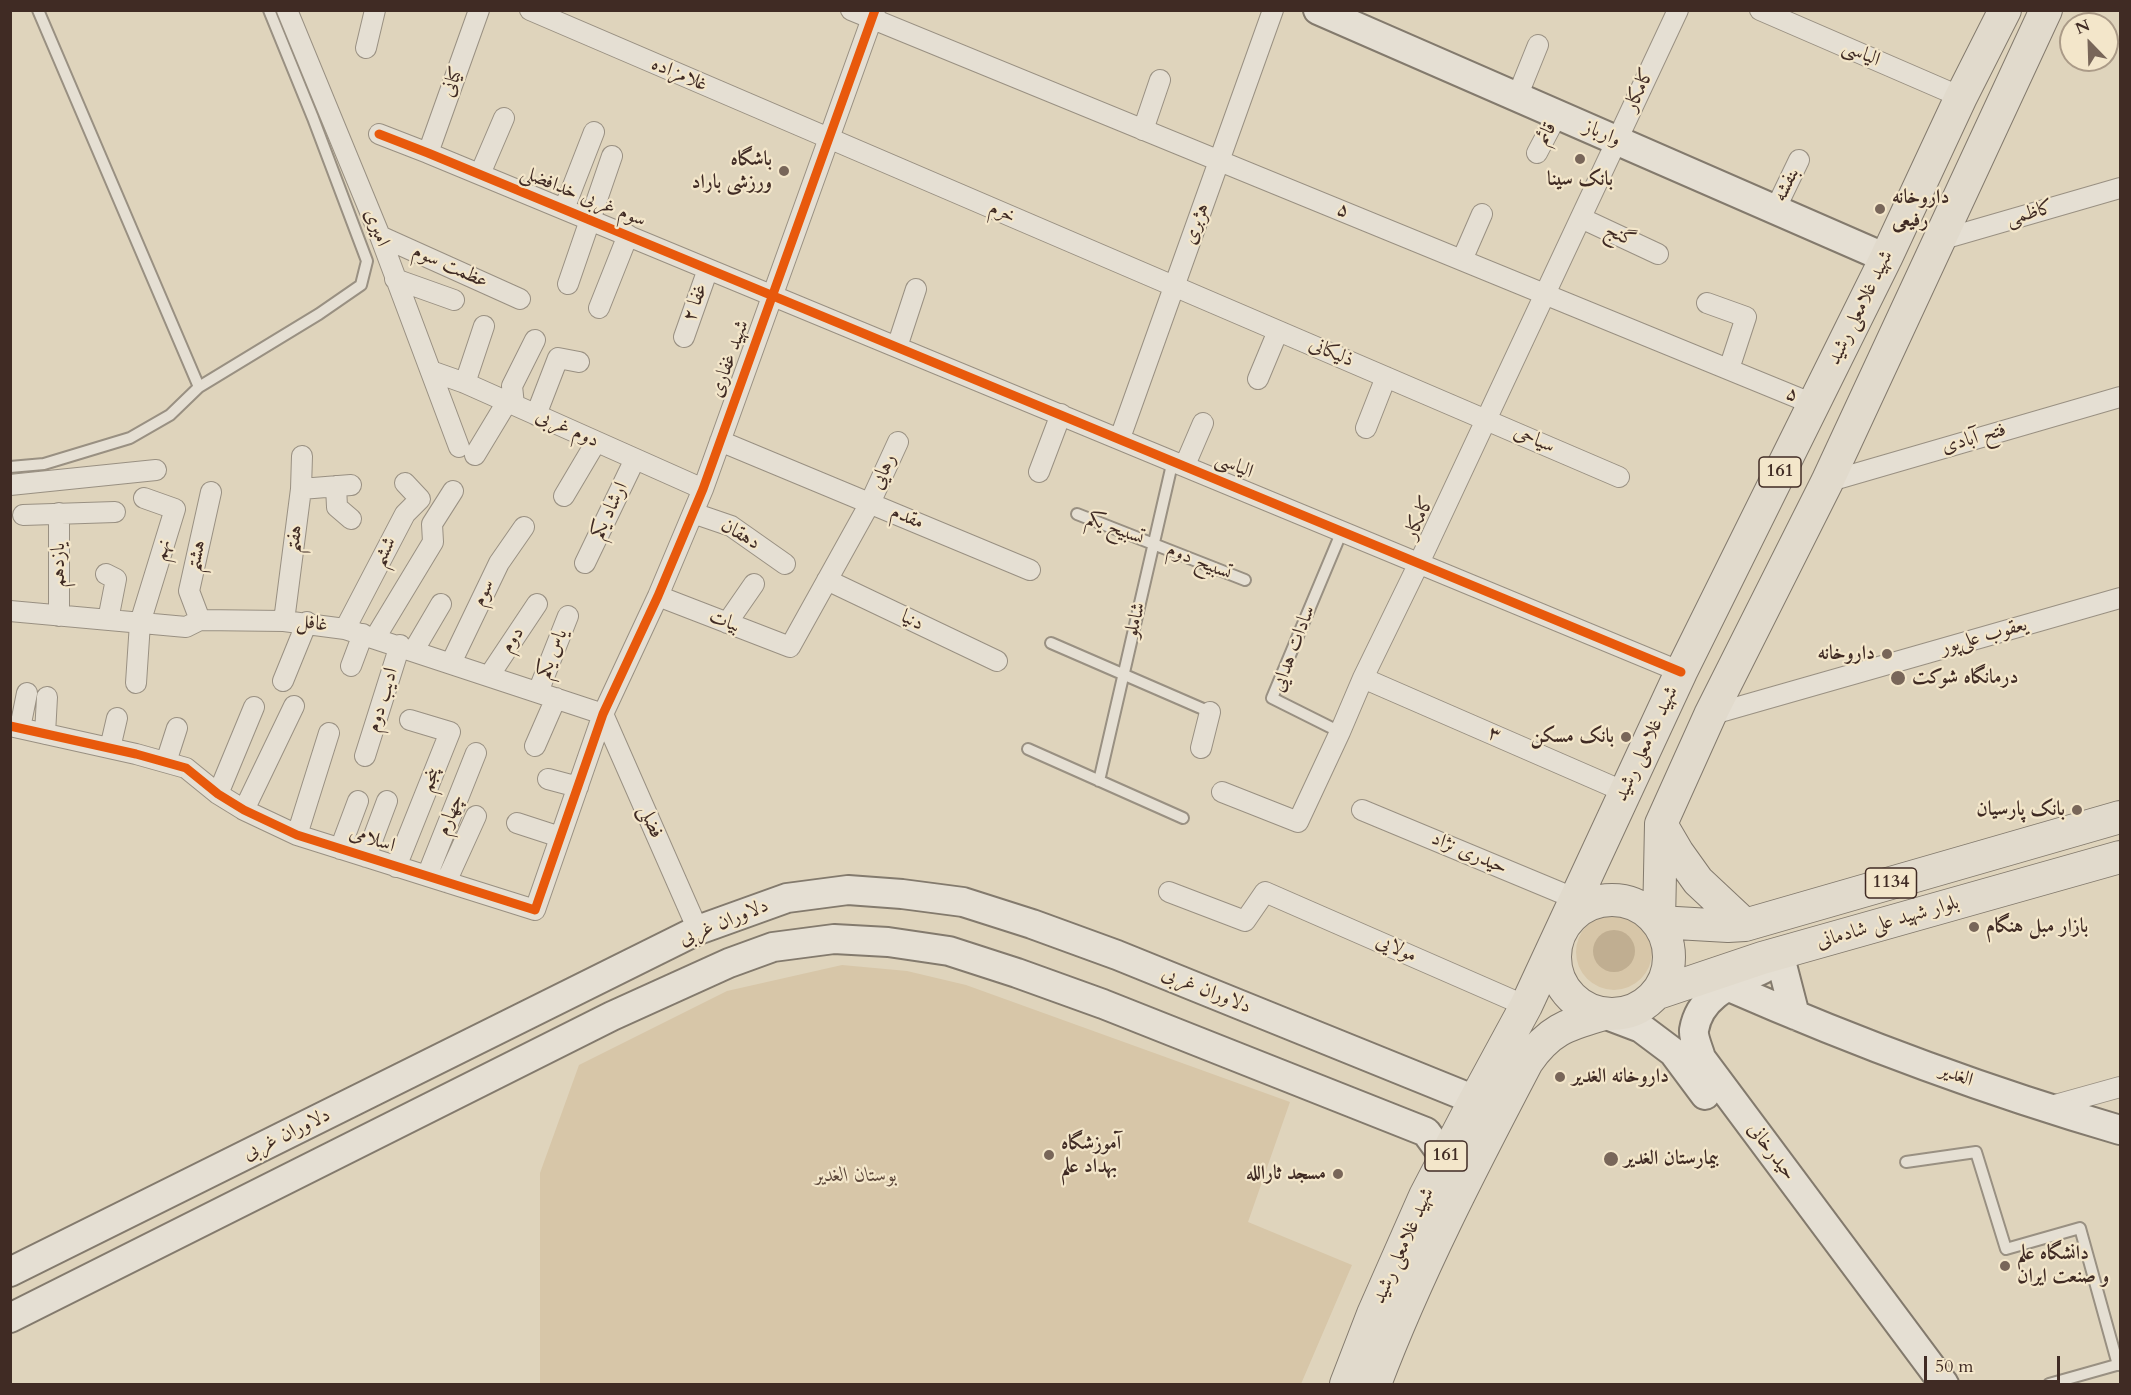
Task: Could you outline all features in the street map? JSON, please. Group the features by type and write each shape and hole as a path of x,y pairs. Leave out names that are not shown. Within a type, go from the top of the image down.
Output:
{"main road":[{"name":"وارباز","path":"1318,10 1886,258"},
{"name":"شهید غلامعلی رشید","path":"1346,1384 1373,1314 1425,1196 1526,1006 1681,672 1886,258 2005,10"},
{"name":"161","path":"1659,922 1661,824 1710,715 1827,482 2046,10"},
{"path":"1913,199 1919,209 1928,215 1940,218 1945,228"},
{"path":"1827,482 1834,414 1890,295 1886,258"},
{"name":"بلوار شهید علی شادمانی","path":"1659,922 1736,925 2121,818"},
{"path":"1661,824 1698,881 1736,925 1724,937 1724,948 1729,958 1732,976"},
{"name":"بلوار شهید علی شادمانی","path":"1658,993 1732,976 1792,953 2121,858"},
{"name":"دلاوران غربی","path":"10,1272 698,930 787,898 848,890 963,902 1032,924 1475,1100"},
{"path":"1605,899 1621,899 1648,911 1659,922 1666,936 1670,958 1665,980 1658,993 1643,1006 1624,1013 1604,1014 1587,1009 1573,999 1562,985 1556,969 1555,951 1559,934 1577,911 1591,903 1605,899"},
{"name":"دلاوران غربی","path":"10,1318 612,1016 729,963 773,947 834,939 888,942 949,951 1017,973 1103,1004 1426,1132 1445,1158"},
{"path":"1792,953 1795,1015"},
{"name":"الغدیر","path":"1732,976 1795,1015 1824,1028 2045,1108 2121,1130"},
{"name":"حیدرخانی","path":"1732,976 1712,995 1700,1013 1694,1032 1701,1058 1944,1384"},
{"name":"شهید غلامعلی رشید","path":"1374,1384 1398,1323 1453,1203 1527,1062 1539,1044 1554,1032 1604,1014"},
{"name":"حیدرخانی","path":"1604,1014 1641,1028 1673,1052 1922,1384"}],"street":[{"name":"امیری","path":"287,10 380,236 431,371 467,451 510,404"},
{"path":"366,48 375,10"},
{"name":"کیانی","path":"428,153 479,10"},
{"name":"غلامزاده","path":"530,10 829,138"},
{"name":"۵","path":"852,10 873,15 1143,130 1814,404"},
{"name":"هژبری","path":"1120,438 1273,10"},
{"name":"کامکار","path":"1222,792 1298,822 1363,678 1678,10"},
{"name":"الیاسی","path":"1760,10 1962,97"},
{"name":"شهید غفاری","path":"603,714 658,596 703,489 873,15"},
{"path":"1516,97 1538,45"},
{"path":"1143,130 1160,80"},
{"name":"قائم","path":"1537,153 1557,115"},
{"path":"480,174 504,118"},
{"path":"564,209 594,132"},
{"name":"سوم غربی خدافضلی","path":"379,134 772,296"},
{"name":"خرم","path":"829,138 1175,286"},
{"path":"568,284 612,156"},
{"name":"بنفشه","path":"1775,210 1799,159"},
{"name":"کاظمی","path":"1945,228 2121,188"},
{"path":"1462,260 1482,214"},
{"name":"گنج","path":"1581,218 1658,254"},
{"path":"599,308 628,235"},
{"name":"عظمت سوم","path":"380,236 520,298"},
{"name":"غفا ۲","path":"684,337 708,269"},
{"path":"395,279 454,300"},
{"name":"ذلیکانی","path":"1175,286 1486,420"},
{"path":"897,347 916,289"},
{"name":"الیاسی","path":"772,296 1681,672"},
{"path":"1707,303 1746,317 1728,369"},
{"path":"465,384 484,326"},
{"path":"1258,379 1278,331"},
{"path":"510,404 512,386 535,340"},
{"path":"536,415 558,358 579,362"},
{"name":"دوم غربی","path":"431,371 703,489"},
{"path":"1366,428 1386,377"},
{"name":"فتح آبادی","path":"1827,482 2121,397"},
{"path":"1039,472 1061,414"},
{"name":"سیاحی","path":"1486,420 1619,477"},
{"path":"1179,463 1203,423"},
{"path":"720,441 870,503"},
{"path":"564,496 596,442"},
{"name":"رهایی","path":"870,503 898,442"},
{"name":"هفتم","path":"284,621 282,577 301,489 303,456"},
{"name":"ارشاد یکم","path":"585,563 635,459"},
{"path":"10,485 156,470"},
{"name":"ششم","path":"361,634 405,513 420,499 405,483"},
{"path":"301,489 343,486 337,507 351,519"},
{"path":"351,666 361,634 433,542 432,524 453,490"},
{"name":"هشتم","path":"200,620 189,591 211,492"},
{"name":"نهم","path":"140,623 175,508 144,498"},
{"name":"مقدم","path":"790,647 870,503 1030,570"},
{"name":"یازدهم","path":"22,514 115,512"},
{"name":"یازدهم","path":"59,513 59,616"},
{"name":"دهقان","path":"693,513 732,526 785,564"},
{"name":"سوم","path":"451,663 499,562 524,527"},
{"path":"106,574 116,579 108,620"},
{"name":"دنیا","path":"827,580 997,661"},
{"path":"727,623 754,584"},
{"name":"بیات","path":"658,596 790,647"},
{"name":"یعقوب علی‌پور","path":"1710,715 2121,598"},
{"path":"407,648 441,604"},
{"name":"دوم","path":"489,676 537,604"},
{"name":"غافل","path":"10,611 186,627 200,620 307,622 361,634 407,648 603,714"},
{"name":"یاس یکم","path":"535,746 568,616"},
{"path":"283,681 307,622"},
{"path":"136,682 140,623"},
{"name":"ادیب دوم","path":"365,756 407,648"},
{"name":"۳","path":"1363,678 1624,792"},
{"path":"15,727 27,693"},
{"path":"45,734 47,697"},
{"path":"243,810 294,706"},
{"path":"218,794 254,707"},
{"path":"1201,748 1210,712"},
{"name":"اسلامی","path":"15,727 186,768 218,794 243,810 297,835 534,910 603,714"},
{"name":"فضلی","path":"603,714 698,930"},
{"path":"110,748 117,718"},
{"name":"پنجم","path":"396,867 450,732 410,720"},
{"path":"166,762 177,728"},
{"path":"297,835 329,733"},
{"name":"چهارم","path":"427,876 476,753"},
{"path":"548,779 578,787"},
{"path":"340,849 358,801"},
{"path":"366,857 387,801"},
{"name":"حیدری نژاد","path":"1362,810 1576,899"},
{"path":"446,882 476,816"},
{"path":"517,823 560,837"},
{"name":"مولایی","path":"1169,892 1245,921 1265,892 1526,1006"},
{"path":"2045,1108 2121,1087"}],"lane":[{"path":"38,10 199,387"},
{"path":"10,467 44,464 130,438 170,415 199,387 320,314 361,285 366,261 313,118 269,10"},
{"name":"شاملو","path":"1099,781 1154,544 1179,463"},
{"name":"تسبیح یکم","path":"1077,514 1154,544"},
{"name":"سادات هدایی","path":"1340,732 1272,698 1342,531"},
{"name":"تسبیح دوم","path":"1154,544 1245,580"},
{"path":"1051,643 1210,712"},
{"path":"1028,749 1183,818"},
{"path":"1906,1162 1976,1152 2006,1249 2080,1228 2119,1365 2049,1384"}],"green space":[{"path":"1614,914 1628,917 1641,925 1649,938 1652,952 1649,966 1641,979 1628,987 1614,990 1600,987 1587,979 1579,966 1576,952 1579,938 1587,925 1600,917"},
{"name":"بوستان الغدیر","path":"842,965 907,971 966,985 1290,1102 1248,1222 1352,1265 1301,1384 540,1384 540,1173 579,1065 727,991"}],"shaded area":[{"path":"1614,930 1629,936 1635,951 1629,966 1614,972 1599,966 1593,951 1599,936"}],"cycle path":[{"path":"10,726 136,754 186,768 218,794 244,810 297,835 535,910 603,714 658,596 703,489 875,10"},
{"path":"379,134 1681,672"}],"place":[{"name":"بانک سینا","path":"1580,159"},
{"name":"باشگاه ورزشی باراد","path":"784,171"},
{"name":"داروخانه رفیعی","path":"1880,209"},
{"name":"داروخانه","path":"1887,654"},
{"name":"درمانگاه شوکت","path":"1898,678"},
{"name":"بانک مسکن","path":"1626,737"},
{"name":"بانک پارسیان","path":"2077,810"},
{"name":"بازار مبل هنگام","path":"1974,927"},
{"name":"داروخانه الغدیر","path":"1560,1077"},
{"name":"آموزشگاه بهداد علم","path":"1049,1155"},
{"name":"بیمارستان الغدیر","path":"1611,1159"},
{"name":"مسجد ثارالله","path":"1338,1174"},
{"name":"دانشگاه علم و صنعت ایران","path":"2005,1266"}]}
